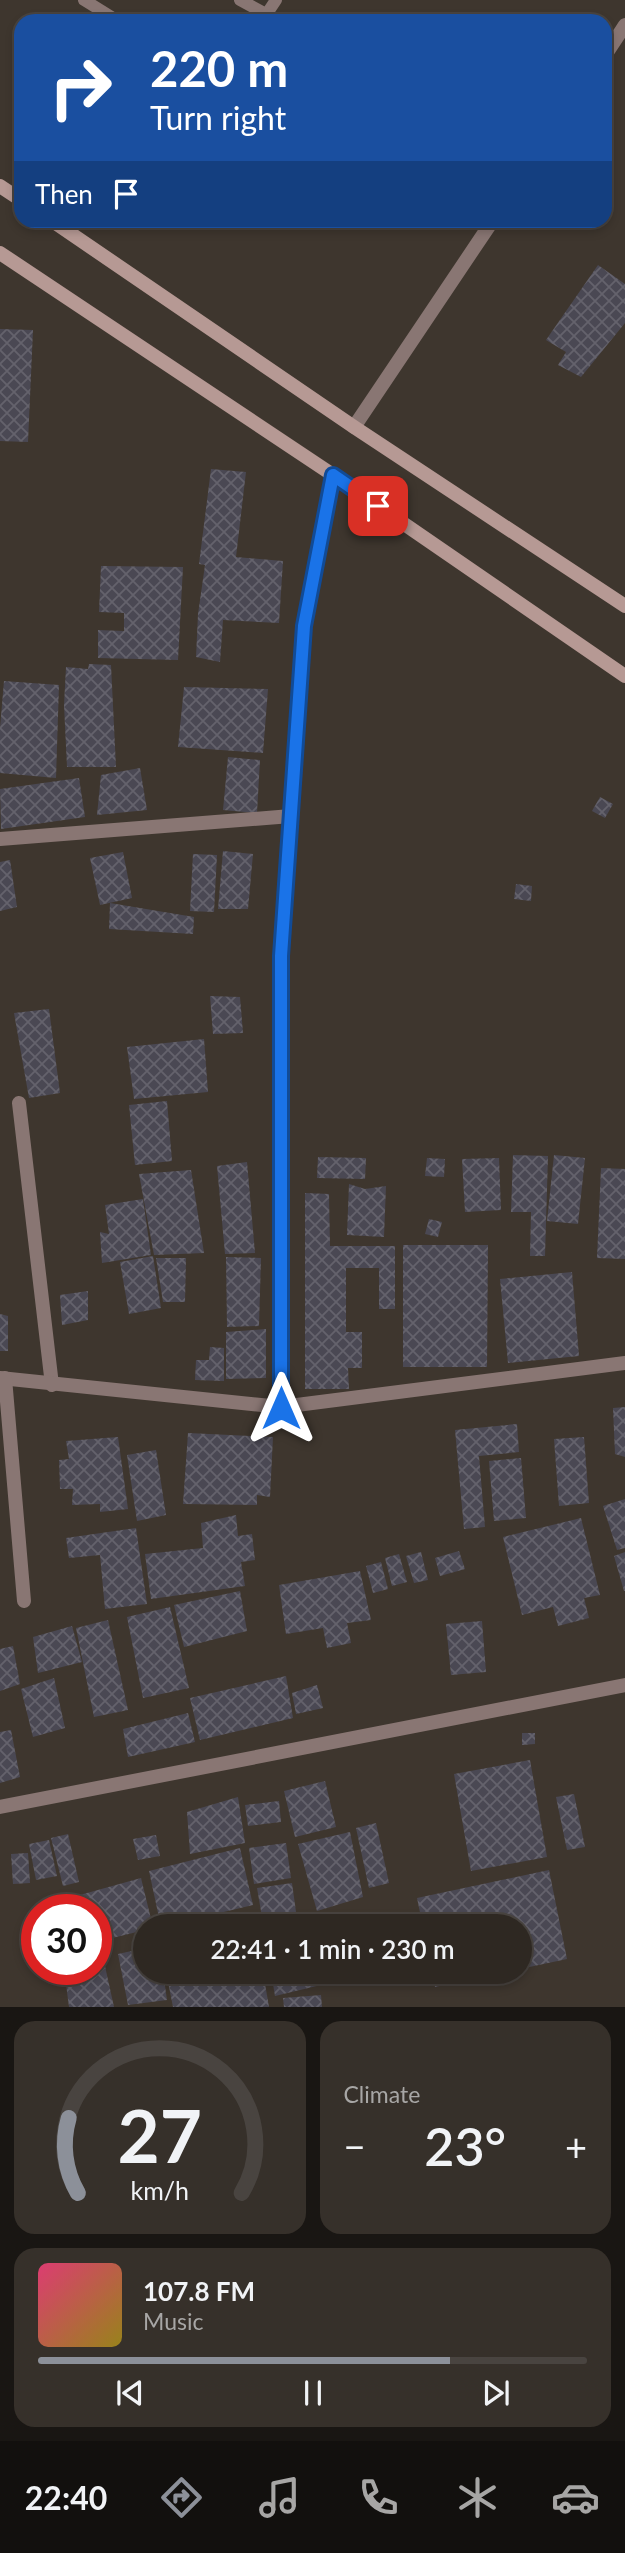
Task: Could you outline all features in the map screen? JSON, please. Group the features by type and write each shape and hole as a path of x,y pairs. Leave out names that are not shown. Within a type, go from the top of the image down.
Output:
{"main road":[{"path":"63,228 354,427 625,606"},
{"path":"0,253 333,475 625,676"}],"street":[{"path":"612,45 625,25"},
{"path":"354,427 489,228"},
{"path":"281,1408 281,956 304,626 333,475"},
{"path":"0,839 291,816"},
{"path":"19,1103 52,1385"},
{"path":"24,1601 2,1378 281,1408 625,1363"},
{"path":"0,1807 625,1685"}],"lane":[{"path":"84,0 107,14"},
{"path":"240,0 259,14"}],"building":[{"path":"598,265 625,284 625,323 581,377 558,365 566,352 546,340"},
{"path":"0,329 33,330 28,442 0,441"},
{"path":"211,469 246,472 236,557 283,561 279,623 223,620 220,662 196,657 198,614 205,565 199,564"},
{"path":"101,566 183,567 178,660 98,658 98,630 124,631 124,613 99,612"},
{"path":"89,664 111,665 116,767 67,767 64,705 66,667 88,669"},
{"path":"4,681 59,685 56,778 0,773"},
{"path":"184,687 268,689 263,753 178,747"},
{"path":"228,757 260,760 257,813 223,810"},
{"path":"140,768 147,810 97,815 101,775"},
{"path":"79,778 85,817 1,829 0,789"},
{"path":"600,797 613,804 605,818 592,811"},
{"path":"223,851 253,854 248,909 218,909"},
{"path":"123,852 132,898 100,905 90,858"},
{"path":"193,854 217,855 214,912 190,911"},
{"path":"10,860 17,907 0,911 0,862"},
{"path":"516,884 532,886 531,901 514,899"},
{"path":"110,903 194,917 193,934 109,929"},
{"path":"210,996 240,997 243,1033 213,1034"},
{"path":"49,1009 60,1093 29,1098 14,1013"},
{"path":"204,1039 208,1092 134,1099 127,1047"},
{"path":"167,1101 172,1161 135,1165 129,1105"},
{"path":"513,1155 548,1156 545,1256 530,1256 531,1212 511,1212"},
{"path":"554,1155 585,1158 578,1224 547,1221"},
{"path":"318,1157 366,1158 365,1179 317,1178"},
{"path":"427,1158 445,1159 444,1177 425,1176"},
{"path":"499,1158 501,1210 465,1212 462,1159"},
{"path":"247,1162 255,1253 225,1254 217,1166"},
{"path":"601,1168 625,1169 625,1259 597,1258"},
{"path":"191,1170 204,1253 154,1255 139,1174"},
{"path":"349,1184 365,1189 386,1186 384,1237 347,1235"},
{"path":"305,1193 329,1194 330,1246 395,1246 395,1309 379,1309 379,1268 346,1268 346,1332 362,1332 362,1368 348,1368 349,1389 305,1389"},
{"path":"143,1199 151,1255 102,1263 100,1232 109,1234 105,1205"},
{"path":"429,1219 442,1222 438,1237 425,1234"},
{"path":"403,1245 488,1245 487,1367 403,1367"},
{"path":"153,1256 161,1308 129,1314 120,1262"},
{"path":"226,1257 261,1258 259,1326 227,1327"},
{"path":"156,1258 186,1258 185,1302 163,1302"},
{"path":"572,1272 579,1356 508,1363 500,1279"},
{"path":"88,1291 88,1320 62,1325 60,1295"},
{"path":"0,1314 8,1316 8,1351 0,1351"},
{"path":"266,1329 266,1378 226,1379 226,1332"},
{"path":"210,1347 224,1348 224,1381 195,1380 196,1360 209,1360"},
{"path":"625,1407 625,1457 615,1454 613,1408"},
{"path":"517,1424 519,1452 479,1456 485,1527 464,1529 455,1430"},
{"path":"188,1433 273,1437 270,1497 257,1495 257,1505 183,1504"},
{"path":"118,1437 128,1509 100,1512 100,1504 72,1505 73,1489 60,1489 59,1460 69,1459 66,1441"},
{"path":"584,1437 589,1503 559,1506 554,1439"},
{"path":"156,1450 166,1515 137,1521 127,1455"},
{"path":"521,1458 526,1518 494,1521 489,1461"},
{"path":"625,1499 625,1548 617,1550 603,1506"},
{"path":"236,1515 238,1536 252,1534 255,1560 241,1562 245,1586 151,1599 145,1554 203,1548 201,1523"},
{"path":"581,1518 600,1595 584,1598 589,1618 558,1626 553,1607 522,1615 503,1537"},
{"path":"136,1528 147,1604 105,1609 100,1555 69,1558 66,1538"},
{"path":"459,1551 465,1569 440,1576 435,1558"},
{"path":"421,1552 428,1580 414,1583 406,1556"},
{"path":"625,1552 625,1591 624,1591 614,1556"},
{"path":"399,1554 407,1582 392,1586 385,1558"},
{"path":"381,1562 388,1589 373,1593 366,1566"},
{"path":"360,1571 371,1620 347,1623 351,1643 327,1648 323,1628 286,1634 279,1585"},
{"path":"240,1591 247,1631 184,1647 174,1605"},
{"path":"170,1607 189,1688 143,1698 127,1617"},
{"path":"108,1620 128,1710 94,1717 76,1628"},
{"path":"482,1621 486,1672 451,1675 446,1624"},
{"path":"72,1626 82,1662 38,1673 33,1637"},
{"path":"13,1646 20,1684 0,1691 0,1649"},
{"path":"286,1676 293,1718 200,1740 190,1698"},
{"path":"54,1678 65,1728 33,1737 21,1689"},
{"path":"317,1685 323,1708 296,1714 292,1693"},
{"path":"188,1713 195,1742 128,1757 123,1729"},
{"path":"11,1730 20,1777 0,1783 0,1732"},
{"path":"522,1733 535,1733 535,1744 522,1745"},
{"path":"530,1760 547,1857 471,1871 454,1774"},
{"path":"325,1781 336,1827 295,1837 284,1791"},
{"path":"574,1794 585,1847 567,1850 556,1797"},
{"path":"238,1797 245,1843 190,1854 187,1812"},
{"path":"279,1801 281,1822 248,1826 245,1805"},
{"path":"376,1823 389,1883 369,1888 356,1828"},
{"path":"350,1832 363,1897 317,1911 298,1844"},
{"path":"68,1834 79,1882 63,1886 51,1838"},
{"path":"156,1835 160,1856 138,1860 133,1839"},
{"path":"49,1840 57,1876 36,1880 29,1844"},
{"path":"286,1843 291,1878 254,1884 249,1848"},
{"path":"240,1848 253,1905 215,1914 158,1914 149,1871"},
{"path":"28,1853 30,1883 13,1884 11,1854"},
{"path":"549,1870 567,1959 532,1966 532,1914 420,1914 417,1898"},
{"path":"141,1878 150,1914 133,1914 133,1933 112,1938 112,1894 83,1894"},
{"path":"292,1883 296,1912 261,1914 257,1888"},
{"path":"133,1951 133,1984 165,1984 167,2000 128,2005 118,1954"},
{"path":"168,1984 265,1984 269,2007 173,2007"},
{"path":"273,1984 325,1984 275,1996"},
{"path":"66,1985 109,1985 114,2007 69,2007"},
{"path":"321,1995 322,2007 284,2007 283,1998"}],"route":[{"path":"281,1408 281,956 304,626 333,475 378,506"}]}
